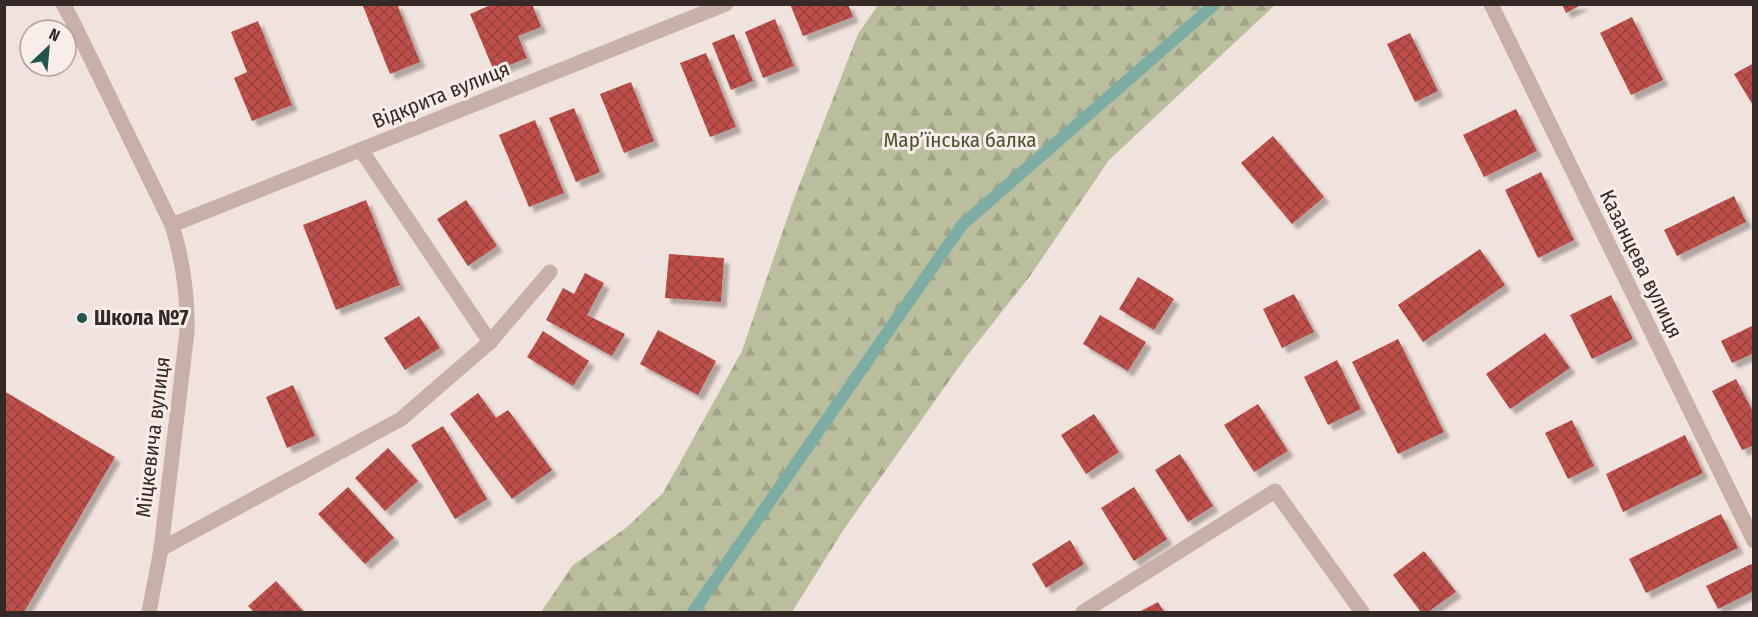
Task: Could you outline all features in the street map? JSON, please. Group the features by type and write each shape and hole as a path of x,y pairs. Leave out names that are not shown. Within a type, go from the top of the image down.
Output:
{"street":[{"name":"Міцкевича вулиця","path":"63,4 172,225 185,278 188,305 187,332 161,549 149,612"},
{"name":"Відкрита вулиця","path":"172,225 726,4"},
{"name":"Казанцева вулиця","path":"1491,4 1754,541"},
{"path":"361,150 490,342"},
{"path":"161,549 401,418 490,342 550,272"},
{"path":"1083,612 1275,491 1362,612"}],"green space":[{"name":"Мар’їнська балка","path":"878,5 1275,5 1109,160 1030,276 966,357 844,529 792,612 541,612 573,565 626,528 663,493 742,351 792,204 858,34"}],"building":[{"path":"397,4 420,62 390,74 363,6"},
{"path":"493,4 532,4 541,27 518,36 527,58 494,71 470,14"},
{"path":"790,4 848,4 853,17 803,36"},
{"path":"1562,4 1583,4 1566,13"},
{"path":"1632,17 1663,80 1631,95 1600,33"},
{"path":"775,19 794,66 763,78 745,32"},
{"path":"258,21 292,105 252,121 234,78 247,72 231,32"},
{"path":"1410,33 1438,91 1415,102 1387,44"},
{"path":"734,34 753,81 731,90 712,43"},
{"path":"706,53 736,127 710,137 680,63"},
{"path":"1754,63 1754,107 1734,74"},
{"path":"631,82 654,141 624,153 600,94"},
{"path":"574,108 600,172 576,182 549,118"},
{"path":"1516,109 1537,151 1484,177 1463,135"},
{"path":"535,120 564,193 529,207 499,135"},
{"path":"1273,136 1324,197 1292,224 1241,163"},
{"path":"1541,172 1574,240 1538,258 1505,190"},
{"path":"1734,196 1746,222 1677,256 1664,230"},
{"path":"366,200 400,285 336,310 303,225"},
{"path":"466,200 497,246 468,266 437,219"},
{"path":"1480,249 1505,285 1423,342 1398,305"},
{"path":"669,254 724,258 721,302 665,298"},
{"path":"585,273 604,283 587,315 625,334 612,356 546,320 563,288 574,294"},
{"path":"1138,277 1174,299 1154,330 1119,309"},
{"path":"1294,294 1314,332 1282,348 1263,309"},
{"path":"1611,295 1633,339 1592,359 1570,315"},
{"path":"1100,315 1146,342 1128,371 1083,344"},
{"path":"419,316 440,348 405,370 384,338"},
{"path":"1754,325 1754,353 1732,363 1721,341"},
{"path":"658,330 716,361 698,395 640,364"},
{"path":"543,331 589,361 573,386 527,357"},
{"path":"1545,333 1570,368 1510,409 1486,374"},
{"path":"1398,339 1444,432 1398,454 1352,362"},
{"path":"1337,360 1361,409 1328,425 1304,377"},
{"path":"1736,379 1754,414 1754,445 1742,450 1712,391"},
{"path":"293,385 315,436 287,448 266,397"},
{"path":"4,391 115,457 24,612 4,612"},
{"path":"478,393 496,418 508,410 552,470 512,499 450,414"},
{"path":"1258,404 1288,451 1254,472 1224,425"},
{"path":"1094,414 1119,452 1086,474 1061,435"},
{"path":"1572,420 1594,466 1568,479 1545,433"},
{"path":"443,426 487,499 455,519 411,445"},
{"path":"1685,435 1703,473 1623,512 1606,474"},
{"path":"388,448 418,481 385,511 355,478"},
{"path":"1180,454 1213,506 1188,522 1155,470"},
{"path":"348,487 394,538 365,564 318,514"},
{"path":"1134,487 1167,539 1134,561 1101,508"},
{"path":"1721,514 1738,548 1646,593 1629,559"},
{"path":"1070,540 1084,564 1046,588 1032,564"},
{"path":"1424,551 1456,592 1428,612 1421,612 1393,575"},
{"path":"1751,564 1754,569 1754,591 1718,609 1706,586"},
{"path":"276,581 304,612 254,612 248,606"},
{"path":"1158,602 1164,612 1139,612"}],"waterway":[{"path":"693,612 962,225 1215,4"}],"place":[{"name":"Школа №7","path":"82,318"}]}
